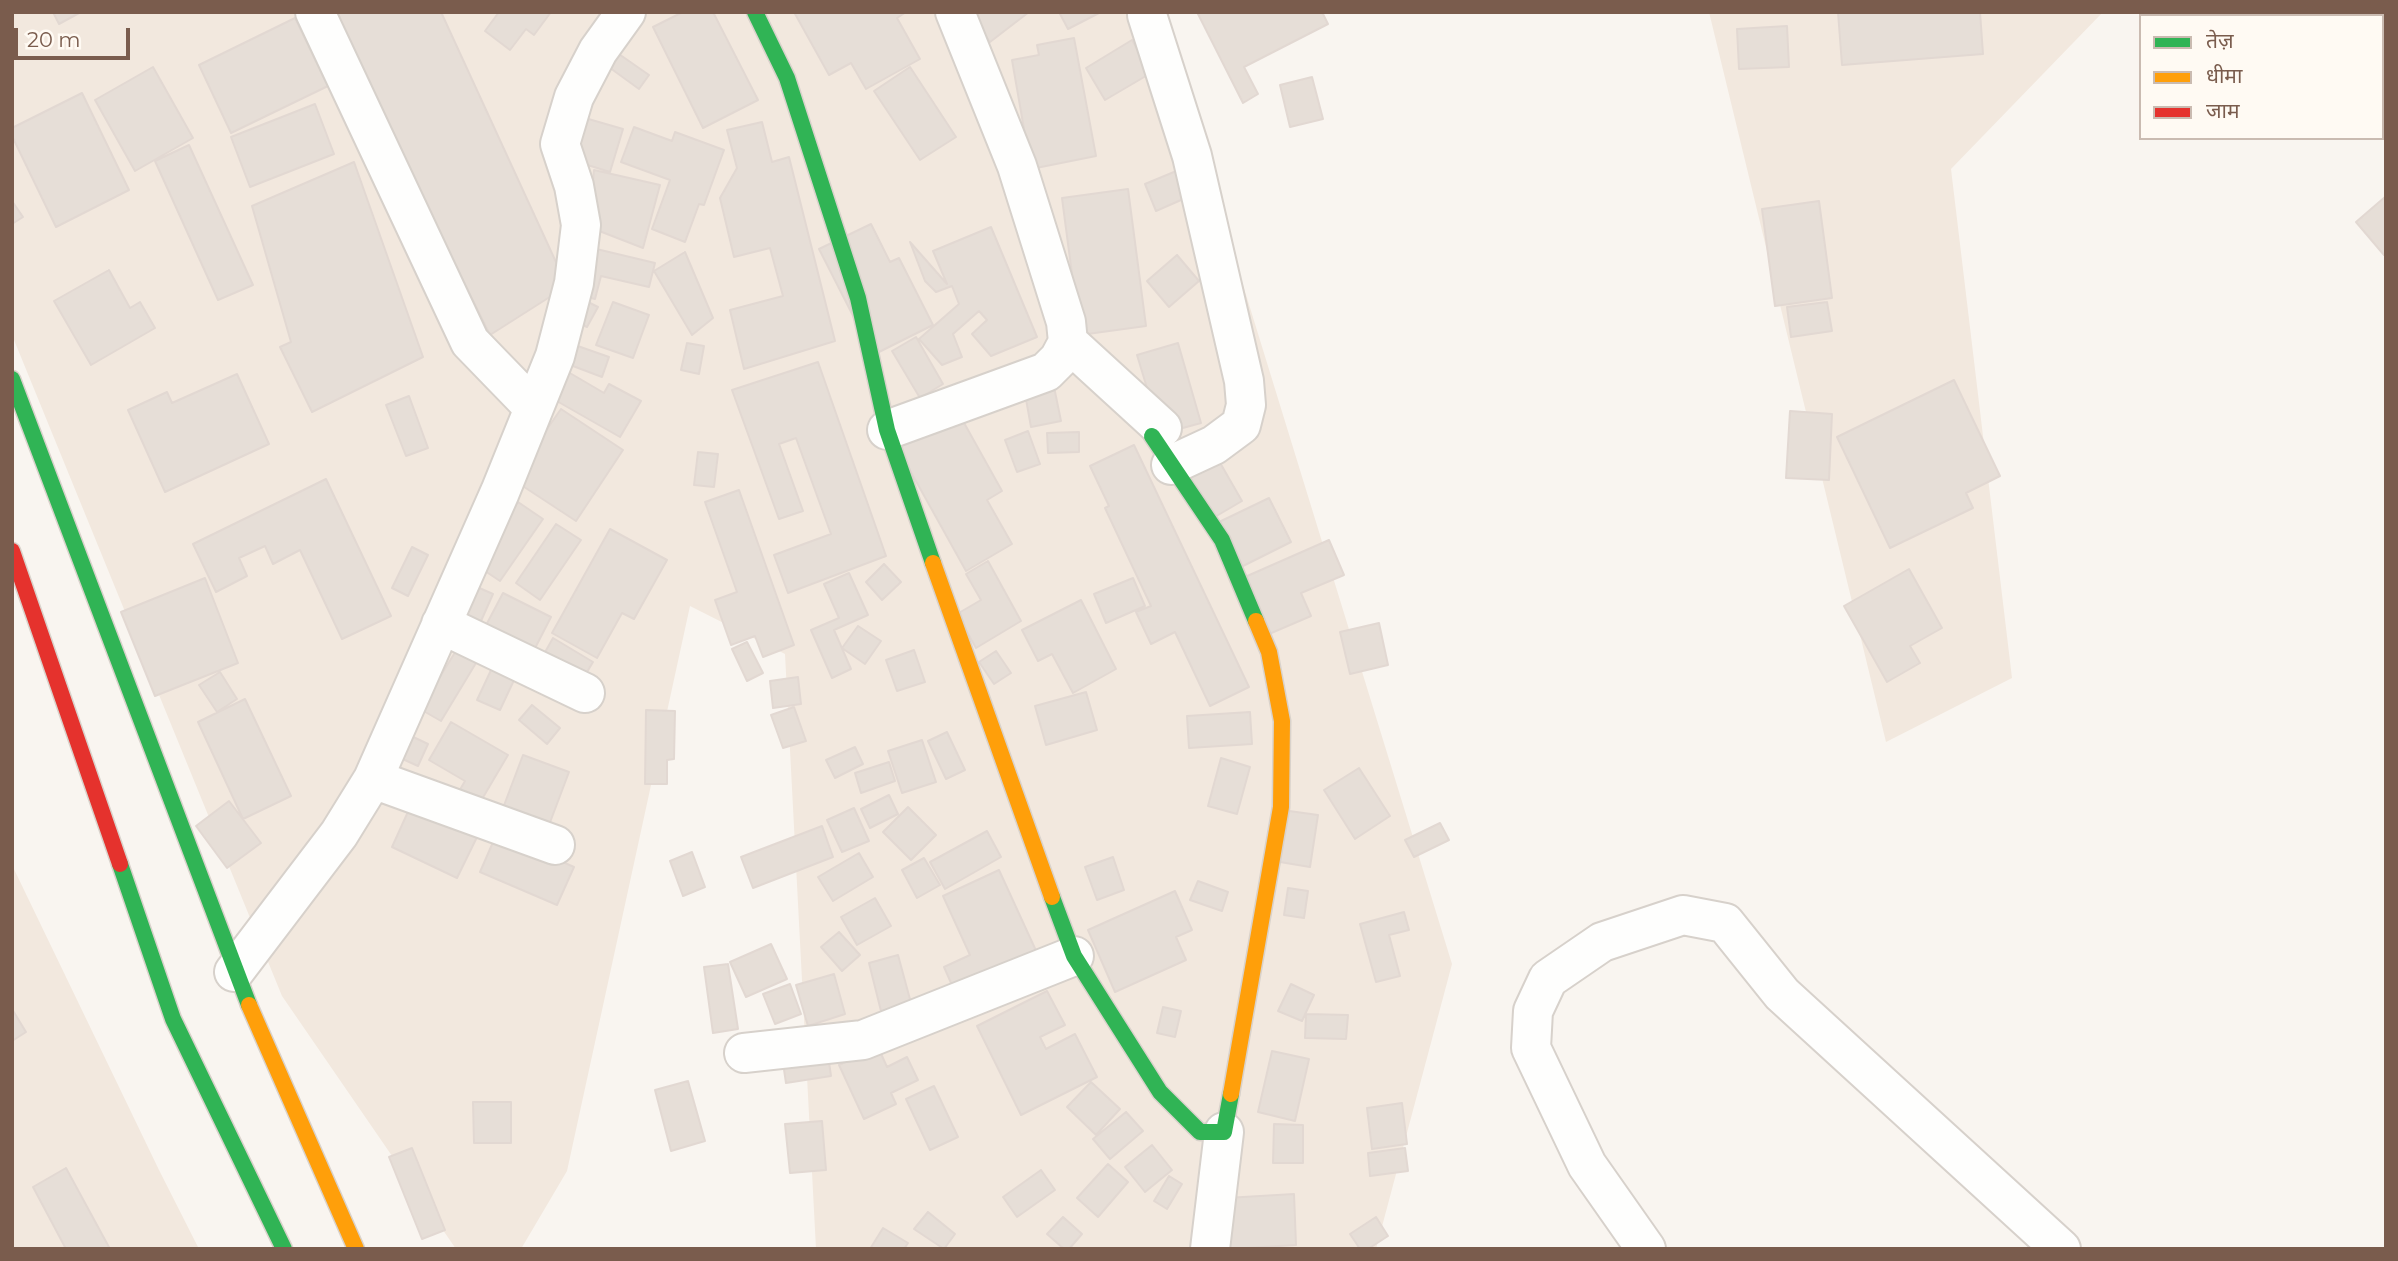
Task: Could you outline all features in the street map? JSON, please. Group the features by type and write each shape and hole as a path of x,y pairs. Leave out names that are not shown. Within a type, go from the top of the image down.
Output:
{"street":[{"path":"315,12 470,342 534,408"},
{"path":"234,972 339,834 373,779 534,408 555,356 574,283 581,225 574,186 560,144 574,97 598,51 626,12"},
{"path":"755,12 787,78 858,298 887,430 980,701 1074,956 1160,1092 1200,1132 1224,1132"},
{"path":"887,430 1046,372 1059,359 1068,342 1066,322 1017,166 955,12"},
{"path":"1147,15 1192,156 1244,381 1246,405 1241,425 1214,444 1162,443"},
{"path":"1068,342 1162,443 1222,540 1269,652 1282,721 1281,807 1224,1132 1210,1249"},
{"path":"12,379 234,972 356,1249"},
{"path":"12,551 173,1020 284,1249"},
{"path":"441,624 585,693"},
{"path":"373,779 555,845"},
{"path":"1646,1249 1587,1165 1531,1048 1533,1011 1548,979 1602,942 1683,915 1725,923 1782,995 2061,1249"},
{"path":"744,1053 863,1040 1074,956"}],"shaded area":[{"path":"12,12 1159,12 1452,964 1376,1249 816,1249 785,654 690,606 567,1171 521,1249 456,1249 282,996 12,335"},
{"path":"1709,12 2103,12 1951,169 2012,678 1886,742"},
{"path":"12,865 159,1170 199,1249 12,1249"}],"building":[{"path":"53,12 81,12 59,24"},
{"path":"330,12 441,12 567,286 490,335"},
{"path":"499,12 551,12 534,35 526,29 510,50 485,31"},
{"path":"683,12 713,12 758,100 703,128 653,27"},
{"path":"794,12 906,12 897,18 920,59 866,89 851,63 829,75"},
{"path":"968,12 1029,12 990,42"},
{"path":"1059,12 1101,12 1068,29"},
{"path":"1197,12 1322,12 1328,24 1244,67 1258,94 1243,103"},
{"path":"1838,12 1980,12 1983,54 1842,65"},
{"path":"295,18 328,86 231,133 199,65"},
{"path":"1787,26 1789,67 1739,69 1737,29"},
{"path":"1074,38 1096,156 1031,169 1012,60 1039,55 1037,45"},
{"path":"1132,40 1151,73 1105,100 1086,68"},
{"path":"616,52 649,75 639,89 606,65"},
{"path":"153,67 193,138 135,171 95,100"},
{"path":"910,67 956,137 920,160 874,91"},
{"path":"1312,77 1323,119 1290,127 1280,85"},
{"path":"82,93 129,190 56,227 12,136 12,128"},
{"path":"315,104 334,154 250,187 231,137"},
{"path":"578,116 623,129 610,172 565,158"},
{"path":"762,122 772,162 789,157 835,341 744,369 730,310 783,296 770,248 734,257 720,198 737,168 727,130"},
{"path":"634,127 672,141 675,132 724,150 704,205 699,204 685,242 652,229 670,180 621,162"},
{"path":"189,145 253,285 218,300 155,161"},
{"path":"354,162 423,357 312,412 280,347 291,342 252,206"},
{"path":"1186,167 1197,193 1156,211 1145,184"},
{"path":"594,170 660,185 643,248 589,227"},
{"path":"1128,189 1146,326 1080,335 1062,198"},
{"path":"2385,197 2386,254 2384,255 2356,222"},
{"path":"12,201 23,217 12,224"},
{"path":"1819,201 1832,298 1775,306 1762,209"},
{"path":"871,224 890,262 899,258 933,325 873,355 819,249"},
{"path":"991,227 1037,337 991,356 972,334 987,320 979,311 953,334 962,357 942,365 919,339 959,304 952,286 936,292 925,281 910,242 947,284 933,251"},
{"path":"588,247 655,263 649,287 601,276 595,299 576,294"},
{"path":"685,252 713,318 692,335 654,271"},
{"path":"1177,255 1199,281 1169,307 1147,281"},
{"path":"109,270 130,308 140,302 155,328 91,365 54,301"},
{"path":"576,296 598,307 587,327 566,316"},
{"path":"613,302 649,315 633,358 596,345"},
{"path":"1827,302 1832,331 1791,337 1787,307"},
{"path":"916,337 943,384 920,398 892,351"},
{"path":"687,343 704,346 699,374 681,370"},
{"path":"1178,343 1201,423 1161,434 1137,355"},
{"path":"572,344 609,357 602,377 565,363"},
{"path":"818,362 886,556 788,593 774,555 831,534 796,438 779,444 803,511 779,519 732,390"},
{"path":"563,369 604,393 609,384 641,401 620,437 548,396"},
{"path":"237,374 269,444 165,492 128,410 167,392 172,403"},
{"path":"1954,380 2000,476 1966,493 1973,508 1890,548 1837,437"},
{"path":"1053,382 1061,421 1031,427 1024,388"},
{"path":"409,396 428,448 406,456 386,405"},
{"path":"561,409 623,450 576,521 512,479"},
{"path":"1790,411 1832,414 1829,480 1786,478"},
{"path":"958,412 1002,491 987,500 1012,544 966,571 897,447"},
{"path":"1028,431 1040,464 1017,472 1005,440"},
{"path":"1079,432 1079,452 1048,453 1047,433"},
{"path":"1134,445 1249,687 1210,706 1175,632 1151,644 1136,612 1151,606 1105,508 1109,506 1090,466"},
{"path":"698,452 718,454 714,487 694,485"},
{"path":"1215,454 1242,501 1213,518 1186,471"},
{"path":"326,479 391,616 342,639 300,550 273,564 265,546 239,558 247,576 216,592 193,544"},
{"path":"739,490 794,645 763,657 755,636 731,645 715,600 737,592 705,502"},
{"path":"1269,498 1291,542 1239,568 1217,523"},
{"path":"518,502 543,519 500,581 476,565"},
{"path":"556,524 581,540 540,600 516,583"},
{"path":"610,529 667,560 634,619 622,613 597,658 552,633"},
{"path":"1329,540 1344,575 1301,593 1311,616 1269,634 1245,577"},
{"path":"412,547 428,555 408,596 392,588"},
{"path":"988,561 1021,621 976,648 957,614 981,600 966,574"},
{"path":"884,564 901,582 882,600 866,582"},
{"path":"1909,569 1942,628 1910,646 1920,663 1887,682 1844,606"},
{"path":"849,573 868,615 834,630 851,669 832,678 811,630 839,618 824,584"},
{"path":"205,578 238,663 155,696 121,612"},
{"path":"1133,578 1145,606 1106,623 1094,594"},
{"path":"468,583 493,594 481,621 456,610"},
{"path":"503,593 551,617 531,656 483,631"},
{"path":"1081,600 1116,669 1073,693 1052,654 1038,661 1022,630"},
{"path":"1379,623 1388,665 1350,674 1340,632"},
{"path":"858,626 881,641 865,664 842,648"},
{"path":"553,638 593,662 584,677 544,654"},
{"path":"747,642 763,673 747,681 732,649"},
{"path":"459,646 479,658 441,721 420,709"},
{"path":"914,650 925,682 897,691 886,660"},
{"path":"996,651 1011,673 994,684 979,662"},
{"path":"492,668 515,678 500,710 477,700"},
{"path":"220,672 237,699 217,712 199,685"},
{"path":"798,677 801,704 773,708 770,681"},
{"path":"1086,692 1097,730 1046,745 1035,706"},
{"path":"245,699 291,796 243,819 198,722"},
{"path":"532,705 560,728 547,744 519,720"},
{"path":"794,707 806,741 783,748 771,715"},
{"path":"646,710 675,711 674,759 667,760 667,784 645,784"},
{"path":"1250,712 1252,744 1189,748 1187,716"},
{"path":"451,722 508,755 475,811 454,800 465,781 429,760"},
{"path":"947,732 965,770 946,779 928,741"},
{"path":"407,734 428,744 418,766 396,756"},
{"path":"922,740 936,782 902,793 888,751"},
{"path":"855,747 863,764 835,778 826,760"},
{"path":"523,755 569,772 546,833 500,816"},
{"path":"1221,758 1250,767 1237,814 1208,806"},
{"path":"889,762 895,781 861,793 855,773"},
{"path":"1359,768 1390,816 1355,839 1324,790"},
{"path":"889,795 898,814 870,828 861,809"},
{"path":"229,801 261,843 227,868 196,826"},
{"path":"412,803 478,835 457,878 392,847"},
{"path":"908,807 936,835 911,860 883,832"},
{"path":"854,808 869,841 842,852 827,820"},
{"path":"1282,810 1318,815 1310,867 1274,861"},
{"path":"1440,823 1449,840 1414,857 1405,840"},
{"path":"822,826 833,857 753,888 741,857"},
{"path":"987,831 1001,857 945,889 930,862"},
{"path":"497,833 574,867 557,905 480,872"},
{"path":"692,852 705,887 683,896 670,861"},
{"path":"859,853 873,877 833,901 818,877"},
{"path":"1113,857 1124,890 1097,900 1085,867"},
{"path":"924,858 940,885 917,898 902,870"},
{"path":"999,870 1038,955 955,992 944,967 970,955 943,896"},
{"path":"1198,881 1228,892 1222,911 1190,900"},
{"path":"1288,888 1308,891 1304,918 1284,915"},
{"path":"1175,891 1192,930 1176,937 1186,960 1115,992 1088,930"},
{"path":"875,898 891,926 857,945 841,917"},
{"path":"1404,912 1409,930 1389,935 1400,976 1376,982 1360,924"},
{"path":"839,932 860,955 842,971 821,947"},
{"path":"771,944 787,979 746,997 730,962"},
{"path":"898,955 911,1003 881,1011 869,963"},
{"path":"728,964 738,1029 713,1033 704,967"},
{"path":"834,974 845,1014 808,1026 796,985"},
{"path":"790,984 801,1014 775,1024 763,994"},
{"path":"1291,984 1314,995 1302,1021 1278,1011"},
{"path":"1047,991 1065,1025 1040,1037 1046,1049 1075,1034 1097,1077 1021,1115 977,1026"},
{"path":"1163,1007 1181,1011 1175,1037 1157,1033"},
{"path":"12,1009 26,1032 12,1041"},
{"path":"1306,1014 1348,1015 1346,1039 1305,1038"},
{"path":"878,1047 887,1067 907,1057 918,1080 891,1093 896,1104 864,1119 839,1065"},
{"path":"827,1048 831,1076 786,1083 782,1056"},
{"path":"1272,1051 1309,1059 1295,1121 1258,1112"},
{"path":"688,1081 705,1141 671,1151 655,1090"},
{"path":"1091,1082 1120,1109 1096,1135 1067,1107"},
{"path":"934,1086 958,1137 930,1150 906,1099"},
{"path":"473,1102 511,1102 511,1143 474,1143"},
{"path":"1402,1103 1407,1144 1372,1149 1367,1108"},
{"path":"1126,1112 1143,1131 1110,1159 1093,1139"},
{"path":"822,1121 826,1170 790,1173 785,1124"},
{"path":"1274,1124 1303,1125 1303,1163 1273,1163"},
{"path":"1152,1145 1172,1170 1145,1192 1125,1167"},
{"path":"412,1148 445,1230 422,1239 389,1157"},
{"path":"1405,1148 1408,1171 1370,1176 1368,1153"},
{"path":"1108,1164 1128,1182 1098,1217 1077,1198"},
{"path":"66,1168 110,1249 66,1249 33,1187"},
{"path":"1041,1170 1055,1190 1017,1217 1003,1197"},
{"path":"1169,1176 1182,1184 1167,1209 1154,1201"},
{"path":"1294,1194 1296,1245 1228,1249 1226,1198"},
{"path":"928,1212 955,1234 944,1249 914,1229"},
{"path":"1063,1217 1082,1234 1069,1249 1064,1249 1047,1234"},
{"path":"1376,1217 1388,1236 1368,1249 1360,1249 1350,1234"},
{"path":"883,1228 908,1243 904,1249 870,1249"}],"traffic: fast":[{"path":"755,12 787,78 858,298 887,430 933,563"},
{"path":"12,379 249,1005"},
{"path":"1152,436 1222,540 1256,621"},
{"path":"120,864 173,1019 284,1249"},
{"path":"1052,897 1074,956 1160,1092 1200,1132 1224,1132 1231,1094"}],"traffic: slow":[{"path":"933,563 1052,897"},
{"path":"1231,1094 1281,807 1282,721 1269,652 1256,621"},
{"path":"249,1005 356,1249"}],"traffic: jam":[{"path":"12,551 120,864"}]}
